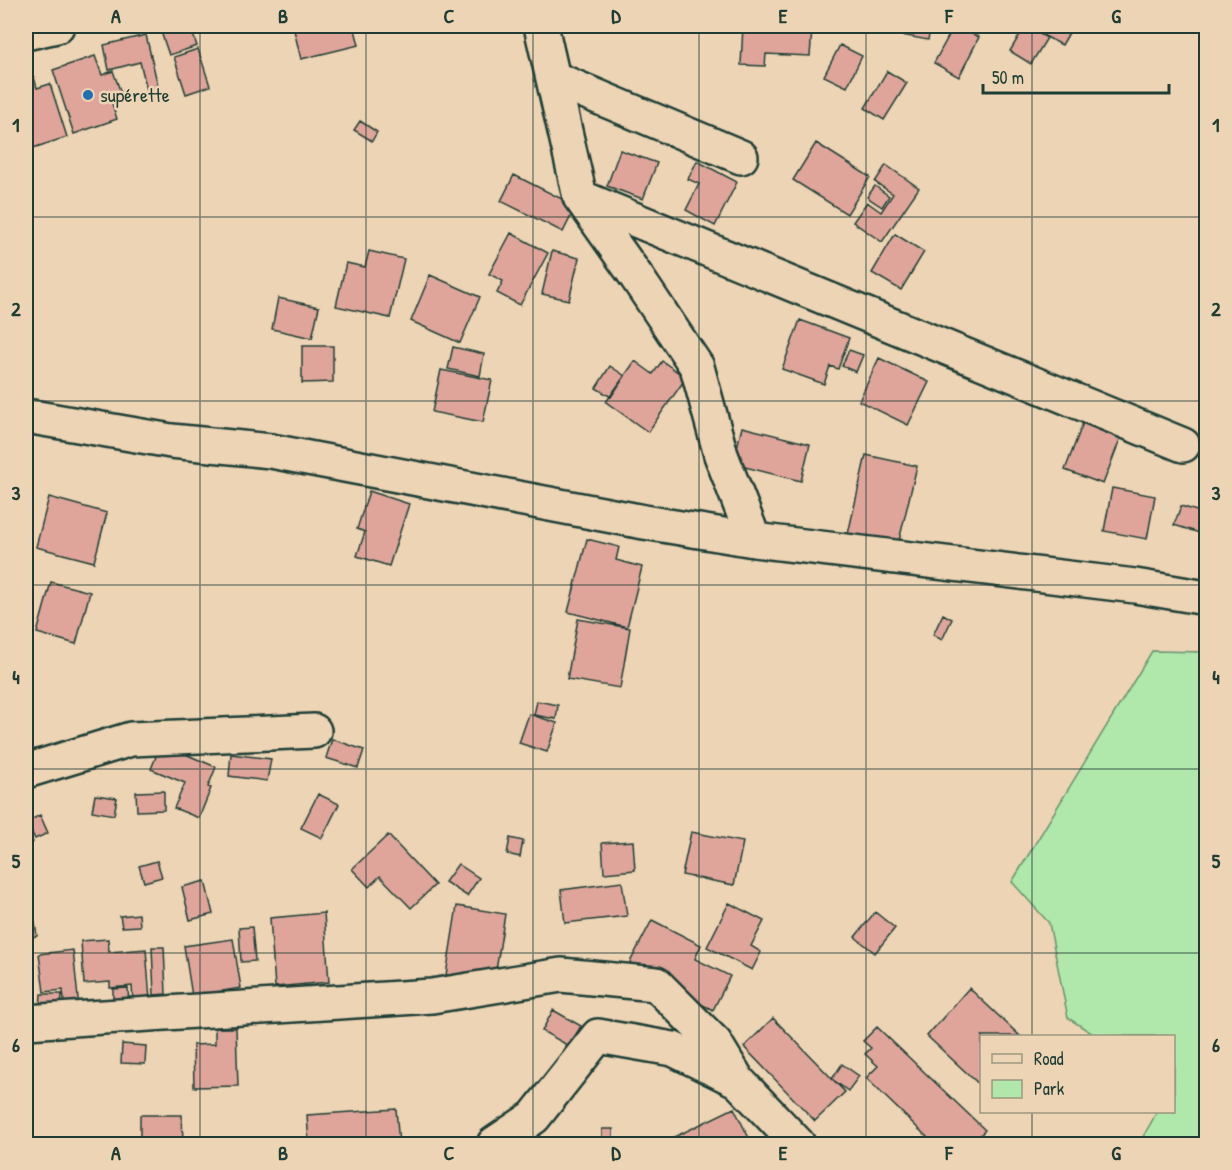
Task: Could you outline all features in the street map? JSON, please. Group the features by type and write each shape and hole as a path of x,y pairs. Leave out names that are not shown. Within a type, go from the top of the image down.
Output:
{"street":[{"path":"26,33 57,26"},
{"path":"541,26 580,196 697,367 721,455 754,540"},
{"path":"553,78 741,158"},
{"path":"580,196 1183,445"},
{"path":"26,416 171,441 272,451 644,522 754,540 1135,586 1206,598"},
{"path":"26,771 131,739 314,731"},
{"path":"26,1022 432,996 561,975 656,984 715,1043 738,1081 798,1144"},
{"path":"494,1144 534,1117 598,1036 673,1049 738,1081"}],"green space":[{"path":"1152,651 1206,652 1206,1144 1139,1144 1156,1113 1175,1113 1175,1035 1094,1035 1068,1018 1049,923 1012,882"}],"building":[{"path":"159,26 190,26 197,46 169,55"},
{"path":"293,26 354,26 359,45 301,59"},
{"path":"743,26 805,26 805,29 812,29 810,56 766,54 765,66 741,65"},
{"path":"892,26 931,26 928,40 890,33"},
{"path":"954,26 979,37 959,77 934,63"},
{"path":"1025,26 1073,26 1062,45"},
{"path":"1025,26 1047,38 1031,64 1010,51"},
{"path":"146,35 160,95 149,98 140,62 109,70 104,45"},
{"path":"840,45 862,56 847,87 824,76"},
{"path":"198,49 210,86 186,94 174,57"},
{"name":"supérette","path":"95,56 102,75 113,71 121,93 110,97 117,119 74,134 53,70"},
{"path":"887,71 907,83 884,120 865,108"},
{"path":"34,77 37,88 50,84 67,137 33,148 26,126 26,80"},
{"path":"360,121 377,132 372,141 354,130"},
{"path":"816,143 870,177 847,214 793,180"},
{"path":"620,150 657,163 643,199 607,186"},
{"path":"697,161 737,182 715,226 686,210 699,184 688,179"},
{"path":"886,165 919,188 882,242 853,222 867,202 881,212 893,194 875,182"},
{"path":"514,175 576,206 563,232 501,201"},
{"path":"875,186 889,196 882,207 867,197"},
{"path":"511,233 548,253 520,305 497,293 503,281 489,274"},
{"path":"895,234 924,252 901,290 872,273"},
{"path":"369,251 404,259 390,318 336,306 346,263 365,267"},
{"path":"552,251 579,258 569,300 542,294"},
{"path":"430,275 480,297 460,343 411,321"},
{"path":"278,298 319,307 312,338 272,329"},
{"path":"800,320 849,338 838,369 830,366 824,384 782,369"},
{"path":"302,346 333,346 333,382 302,383"},
{"path":"453,347 484,354 480,376 448,369"},
{"path":"849,350 863,355 856,372 842,366"},
{"path":"879,358 929,382 908,425 859,401"},
{"path":"635,361 653,374 662,361 686,378 648,432 606,402"},
{"path":"610,366 625,376 611,397 596,388"},
{"path":"441,370 492,380 483,422 432,412"},
{"path":"1084,420 1122,434 1103,484 1065,470"},
{"path":"742,427 810,444 801,481 733,464"},
{"path":"866,455 917,466 898,545 848,534"},
{"path":"1112,488 1155,496 1147,539 1104,531"},
{"path":"369,491 409,504 389,566 357,556 365,532 357,529"},
{"path":"49,497 107,513 94,562 36,547"},
{"path":"1181,506 1206,514 1206,535 1174,525"},
{"path":"587,539 619,547 616,560 642,567 627,627 568,612"},
{"path":"51,582 90,592 76,644 37,633"},
{"path":"943,614 952,619 942,640 933,635"},
{"path":"578,619 630,628 620,688 567,679"},
{"path":"537,701 558,705 556,719 534,715"},
{"path":"529,714 557,723 547,752 519,743"},
{"path":"332,739 364,750 358,768 326,758"},
{"path":"161,744 216,767 208,787 211,788 199,818 174,808 185,783 151,769"},
{"path":"231,754 271,759 267,781 229,776"},
{"path":"164,791 164,810 137,811 136,792"},
{"path":"318,794 339,804 322,838 301,828"},
{"path":"95,795 117,798 114,815 92,811"},
{"path":"40,815 48,833 35,839 27,822"},
{"path":"26,832 33,842 26,848"},
{"path":"691,832 743,842 734,885 682,875"},
{"path":"388,835 435,885 411,908 380,876 369,887 352,869"},
{"path":"510,838 523,841 520,857 507,854"},
{"path":"633,841 635,870 604,873 602,843"},
{"path":"157,861 162,877 144,882 139,866"},
{"path":"458,864 479,878 467,896 445,882"},
{"path":"205,881 213,914 190,920 182,887"},
{"path":"622,882 627,916 565,923 561,890"},
{"path":"729,903 764,921 751,946 761,952 752,970 707,947"},
{"path":"457,906 505,914 494,983 446,975"},
{"path":"33,910 37,936 26,938 26,911"},
{"path":"875,912 895,928 875,953 855,937"},
{"path":"324,913 329,982 275,987 270,918"},
{"path":"139,914 140,926 122,927 120,916"},
{"path":"652,920 701,945 695,959 730,976 713,1010 627,968"},
{"path":"252,927 255,961 241,962 239,928"},
{"path":"108,939 109,952 146,949 150,1000 133,1002 132,986 110,988 110,982 84,984 81,941"},
{"path":"233,939 241,988 192,996 184,946"},
{"path":"152,947 164,947 166,994 154,995"},
{"path":"73,950 79,1008 65,1010 63,990 44,992 39,954"},
{"path":"128,988 129,1005 113,1005 113,989"},
{"path":"969,988 1019,1035 980,1035 980,1085 927,1036"},
{"path":"41,994 62,994 61,1010 40,1009"},
{"path":"553,1010 581,1026 569,1046 542,1031"},
{"path":"773,1018 845,1092 815,1121 744,1047"},
{"path":"877,1027 985,1130 972,1144 920,1144 927,1137 866,1078 878,1066 865,1054 871,1048 863,1041"},
{"path":"215,1028 236,1028 238,1086 194,1087 193,1045 215,1044"},
{"path":"122,1044 146,1046 145,1064 121,1063"},
{"path":"842,1064 859,1076 848,1091 832,1079"},
{"path":"734,1108 752,1144 670,1144 668,1140"},
{"path":"396,1109 399,1144 309,1144 307,1115"},
{"path":"140,1115 182,1115 183,1144 140,1144"},
{"path":"602,1129 613,1129 613,1144 602,1144"},
{"path":"212,1141 231,1141 231,1144 212,1144"}],"place":[{"name":"supérette","path":"88,95"}]}
